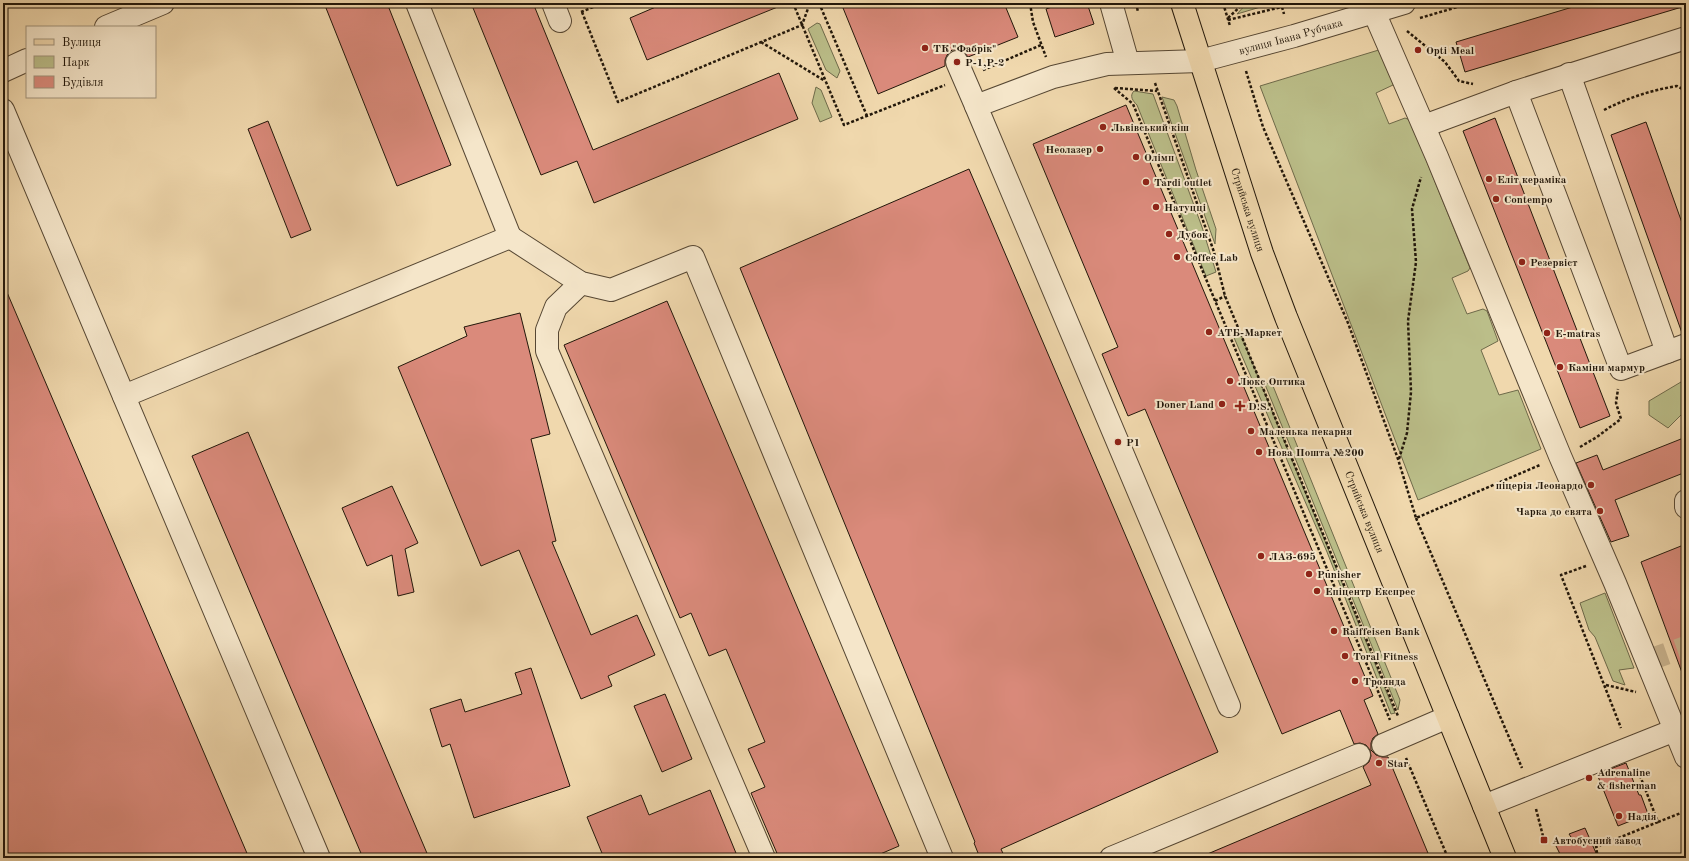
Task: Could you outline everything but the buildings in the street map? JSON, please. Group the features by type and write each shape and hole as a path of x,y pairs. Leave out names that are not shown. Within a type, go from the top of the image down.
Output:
{"main road":[{"name":"Стрийська вулиця","path":"1182,3 1262,253 1286,317 1505,858"}],"street":[{"path":"108,26 163,3"},
{"path":"417,3 510,237 581,283 611,290 693,257 942,858"},
{"path":"1111,3 1128,63"},
{"name":"вулиця Івана Рубчака","path":"976,106 1053,76 1107,64 1200,60 1294,36 1374,12 1402,8"},
{"path":"1374,12 1437,156 1686,757"},
{"path":"1424,126 1569,74 1686,38"},
{"path":"3,71 26,60"},
{"path":"960,70 1229,706"},
{"path":"1516,92 1621,368 1677,348 1586,122 1569,74"},
{"path":"3,110 319,858"},
{"path":"124,396 510,237"},
{"path":"581,283 556,307 547,330 547,351 764,858"},
{"path":"1686,502 1686,507"},
{"path":"1396,739 1448,717"},
{"path":"1484,806 1675,730"},
{"path":"1111,858 1358,755"}],"path":[{"path":"793,3 844,125 867,116 960,70 1041,45"},
{"path":"582,12 618,102 802,25 810,3"},
{"path":"819,3 867,116"},
{"path":"1030,3 1033,22 1053,76"},
{"path":"1223,3 1230,26"},
{"path":"1228,19 1244,3"},
{"path":"1228,19 1298,3"},
{"path":"1402,8 1471,3"},
{"path":"1282,7 1284,14"},
{"path":"1404,29 1445,62 1458,81 1480,85"},
{"path":"761,42 825,81"},
{"path":"1246,70 1263,127 1348,323 1398,459 1416,518 1530,788 1544,840"},
{"path":"1586,122 1600,112 1620,102 1659,89 1678,86 1686,91"},
{"path":"1396,739 1225,296 1214,252 1157,91 1114,88 1133,104 1396,739 1448,858"},
{"path":"1398,459 1407,432 1411,392 1408,321 1416,262 1412,209 1422,172 1437,156"},
{"path":"1215,301 1225,296"},
{"path":"1416,518 1560,456 1597,437 1621,419 1616,403 1621,368"},
{"path":"1605,559 1561,575 1606,685 1629,749 1658,822"},
{"path":"1606,685 1661,698"},
{"path":"1598,858 1596,847 1686,810"}],"green space":[{"path":"1247,3 1274,3 1237,14"},
{"path":"817,23 820,24 840,71 837,78 826,70 808,29"},
{"path":"1382,49 1395,81 1393,85 1376,93 1389,124 1405,118 1410,120 1470,268 1468,271 1452,278 1467,314 1483,309 1487,311 1498,341 1481,350 1499,395 1518,390 1541,449 1418,500 1260,86"},
{"path":"816,87 821,90 832,117 820,122 812,103"},
{"path":"1134,91 1153,94 1202,227 1216,272 1206,276 1137,105 1132,98"},
{"path":"1162,97 1174,100 1177,106 1196,170 1216,229 1215,244"},
{"path":"1239,330 1395,713 1391,714 1327,552 1232,333"},
{"path":"1686,379 1686,410 1668,428 1649,415 1649,401"},
{"path":"1264,382 1273,386 1400,700 1398,710"},
{"path":"1605,593 1634,668 1619,670 1625,685 1613,681 1595,637 1589,630 1580,603"}],"tunnel":[{"path":"1646,661 1686,647"}],"place":[{"name":"ТК \"Фабрік\"","path":"925,48"},
{"name":"Opti Meal","path":"1418,50"},
{"name":"P-1,P-2","path":"957,62"},
{"name":"Львівський кіш","path":"1103,127"},
{"name":"Неолазер","path":"1100,149"},
{"name":"Олімп","path":"1136,157"},
{"name":"Еліт кераміка","path":"1489,179"},
{"name":"Tardi outlet","path":"1146,182"},
{"name":"Contempo","path":"1496,199"},
{"name":"Натуцці","path":"1156,207"},
{"name":"Дубок","path":"1169,234"},
{"name":"Coffee Lab","path":"1177,257"},
{"name":"Резервіст","path":"1522,262"},
{"name":"АТБ-Маркет","path":"1209,332"},
{"name":"E-matras","path":"1547,333"},
{"name":"Каміни мармур","path":"1560,367"},
{"name":"Люкс Оптика","path":"1230,381"},
{"name":"Doner Land","path":"1222,404"},
{"name":"D.S.","path":"1240,406"},
{"name":"Маленька пекарня","path":"1251,431"},
{"name":"P1","path":"1118,442"},
{"name":"Нова Пошта №200","path":"1259,452"},
{"name":"піцерія Леонардо","path":"1591,485"},
{"name":"Чарка до свята","path":"1600,511"},
{"name":"ЛАЗ-695","path":"1261,556"},
{"name":"Punisher","path":"1309,574"},
{"name":"Епіцентр Експрес","path":"1317,591"},
{"name":"Raiffeisen Bank","path":"1334,631"},
{"name":"Toral Fitness","path":"1345,656"},
{"name":"Троянда","path":"1355,681"},
{"name":"Star","path":"1379,763"},
{"name":"Adrenaline & fisherman","path":"1589,778"},
{"name":"Надія","path":"1619,816"},
{"name":"Автобусний завод","path":"1544,840"}]}
